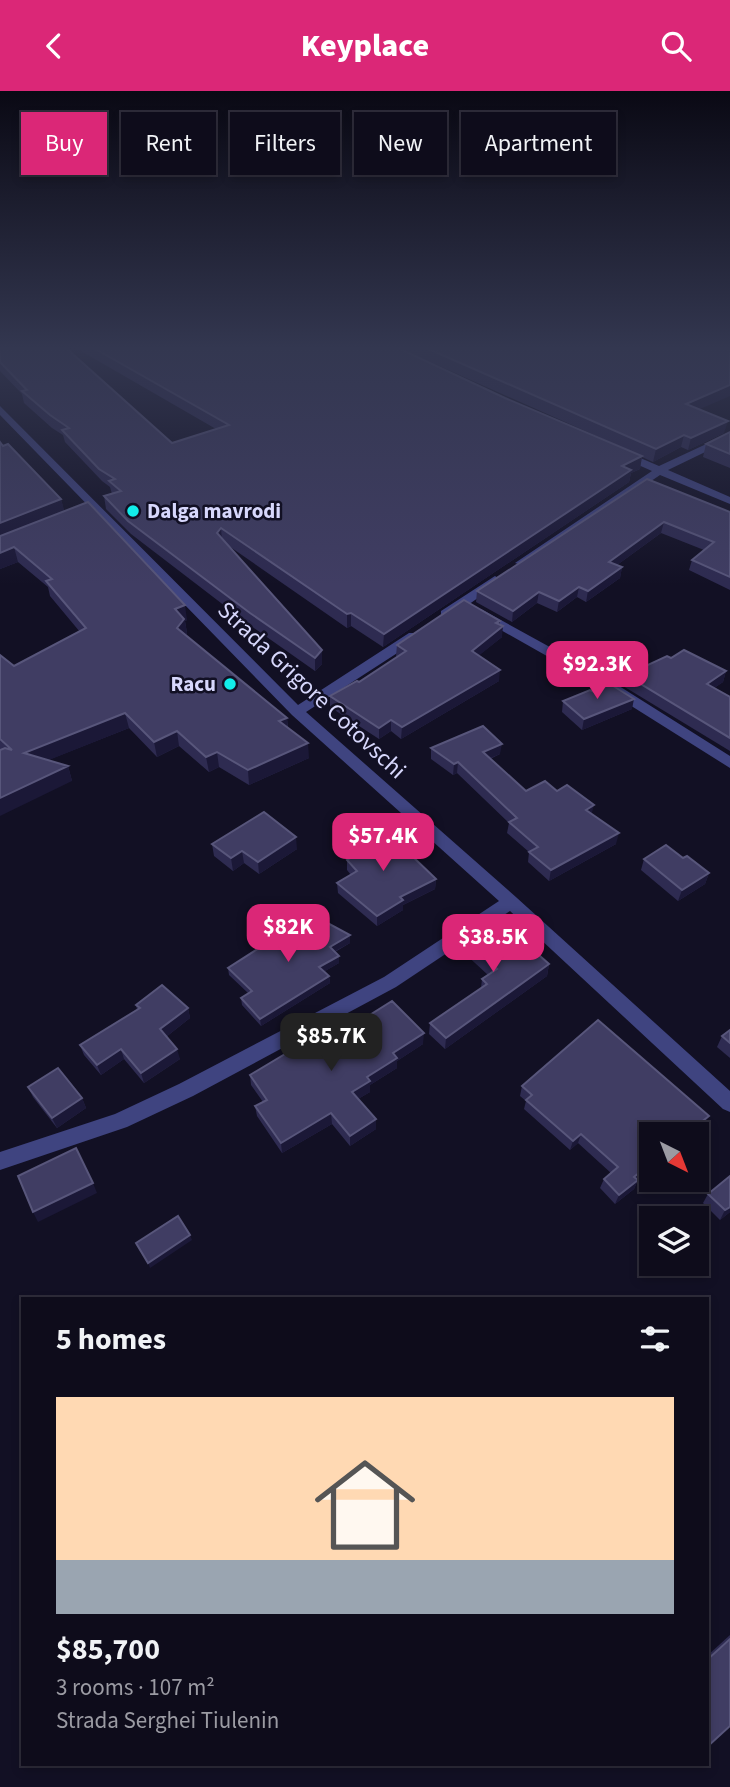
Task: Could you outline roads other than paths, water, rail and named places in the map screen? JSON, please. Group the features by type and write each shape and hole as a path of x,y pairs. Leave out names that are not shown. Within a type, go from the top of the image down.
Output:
{"street":[{"name":"Strada Grigore Cotovschi","path":"15,426 88,511 296,712 511,902 730,1103"},
{"path":"296,712 386,656 660,470 730,436"},
{"path":"612,450 730,501"},
{"path":"462,602 603,682 730,763"},
{"path":"0,1161 120,1121 186,1090 390,982 511,902"}],"place":[{"name":"Dalga mavrodi","path":"133,511"},
{"name":"Racu","path":"230,684"}]}
